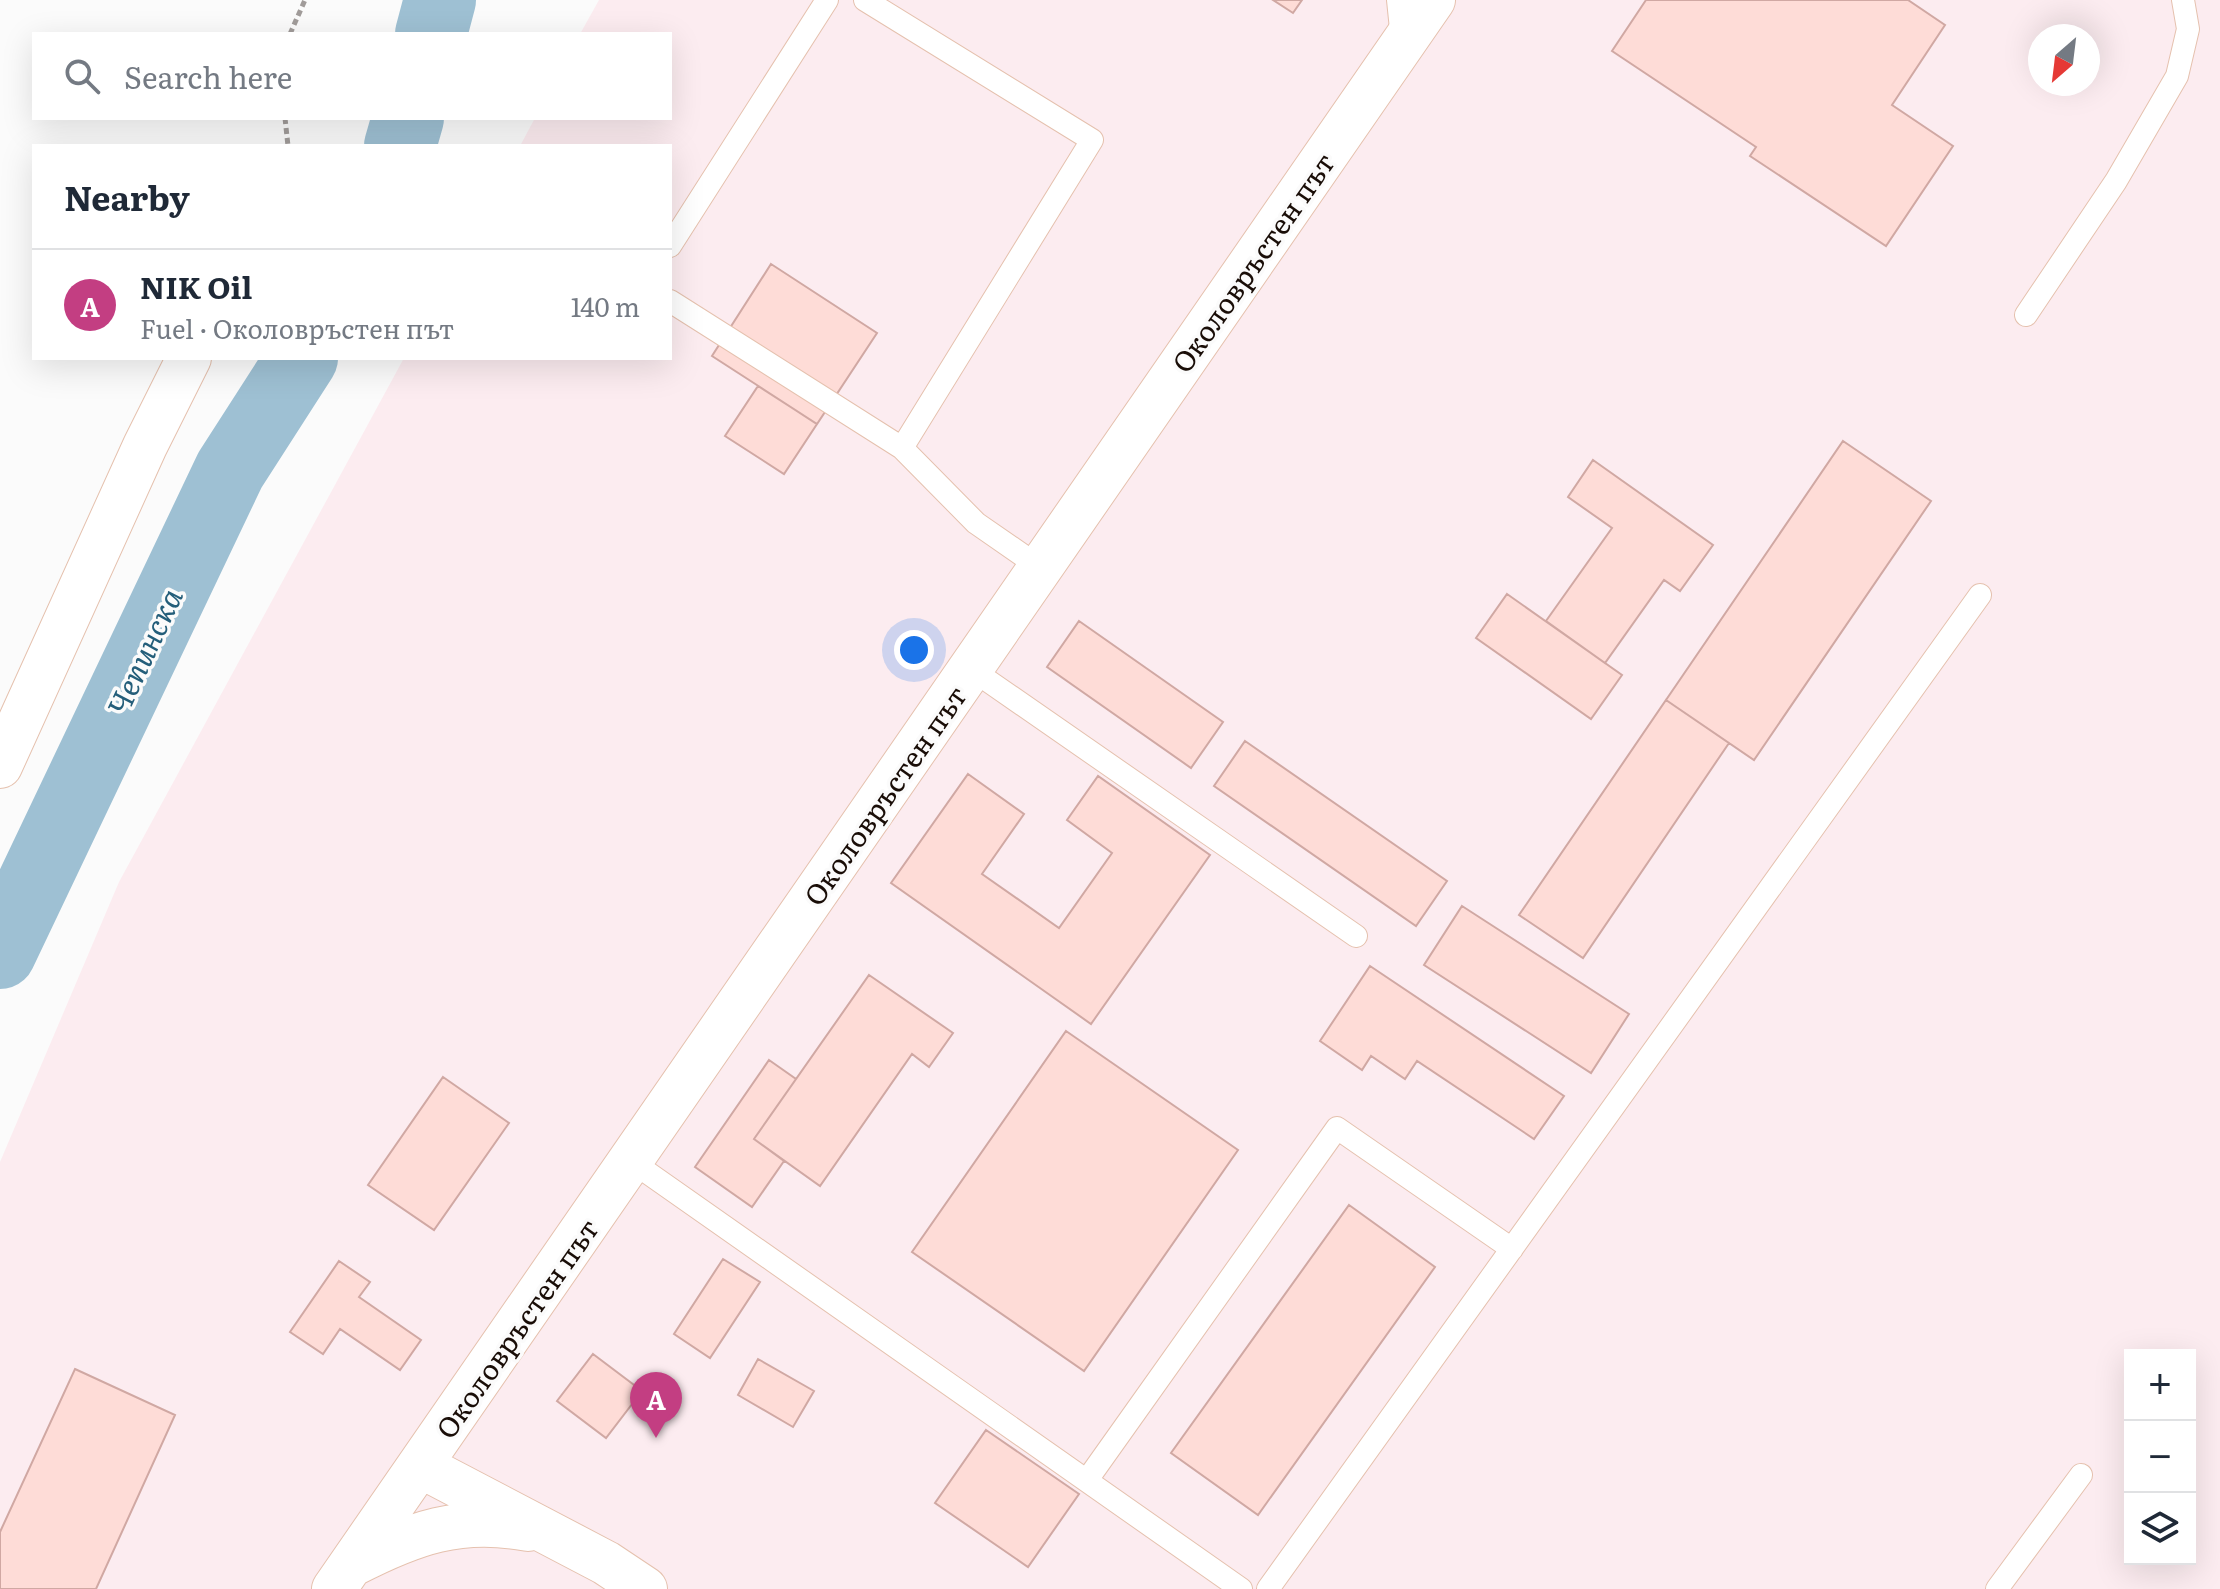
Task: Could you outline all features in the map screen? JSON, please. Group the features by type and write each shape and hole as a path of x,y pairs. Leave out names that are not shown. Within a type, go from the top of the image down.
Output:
{"street":[{"name":"Околовръстен път","path":"343,1577 1433,0"},
{"path":"0,766 145,446 188,360"},
{"path":"421,1466 606,1563 645,1589"},
{"path":"343,1577 388,1546 427,1531 470,1524 505,1524 549,1533"}],"lane":[{"path":"672,243 827,0"},
{"path":"865,0 1092,140 902,448"},
{"path":"1398,0 1402,44"},
{"path":"2026,315 2116,181 2177,76 2188,29 2183,0"},
{"path":"672,302 902,448 976,523 1041,568"},
{"path":"1268,1589 1980,595"},
{"path":"971,669 1356,936"},
{"path":"1087,1480 1337,1128 1512,1249"},
{"path":"631,1161 1241,1589"},
{"path":"1997,1589 2081,1475"}],"path":[{"path":"291,32 305,0"},
{"path":"285,120 288,144"}],"shaded area":[{"path":"599,0 2220,0 2220,1589 0,1589 0,1162 119,882 403,360 672,360 672,144 521,144 534,120 672,120 672,32 581,32"}],"building":[{"path":"1273,0 1302,0 1293,13"},
{"path":"1646,0 1908,0 1945,25 1892,105 1953,146 1886,246 1750,156 1756,147 1612,51"},
{"path":"771,264 877,333 817,424 712,356"},
{"path":"758,386 817,424 784,474 725,436"},
{"path":"1843,441 1931,501 1754,760 1666,700"},
{"path":"1593,460 1713,545 1680,591 1664,580 1605,663 1546,621 1612,528 1568,497"},
{"path":"1507,594 1622,675 1591,719 1476,638"},
{"path":"1079,621 1223,722 1191,768 1047,667"},
{"path":"1666,700 1729,743 1583,958 1519,915"},
{"path":"1245,741 1447,881 1416,926 1214,786"},
{"path":"968,774 1024,814 982,874 1059,928 1112,853 1067,820 1098,776 1210,855 1091,1024 891,883"},
{"path":"1462,906 1629,1014 1591,1073 1424,965"},
{"path":"1370,966 1564,1096 1534,1139 1417,1061 1405,1079 1371,1056 1362,1070 1320,1041"},
{"path":"869,975 953,1033 929,1067 912,1054 820,1186 754,1139"},
{"path":"1066,1031 1238,1150 1084,1371 912,1252"},
{"path":"769,1060 796,1079 754,1139 784,1161 752,1207 695,1167"},
{"path":"443,1077 509,1123 434,1230 368,1185"},
{"path":"1349,1205 1435,1267 1258,1515 1171,1453"},
{"path":"723,1259 760,1282 710,1358 674,1334"},
{"path":"339,1261 370,1282 359,1297 421,1340 400,1370 340,1329 323,1354 290,1332"},
{"path":"593,1354 642,1391 606,1438 557,1401"},
{"path":"758,1359 814,1391 793,1427 738,1395"},
{"path":"75,1369 175,1415 96,1589 0,1589 0,1532"},
{"path":"986,1430 1079,1494 1028,1567 935,1503"}],"waterway":[{"name":"Чепинска","path":"432,32 440,0"},
{"name":"Чепинска","path":"401,144 407,120"},
{"name":"Чепинска","path":"0,953 230,470 301,360"}],"place":[{"name":"NIK Oil","path":"656,1438"}]}
